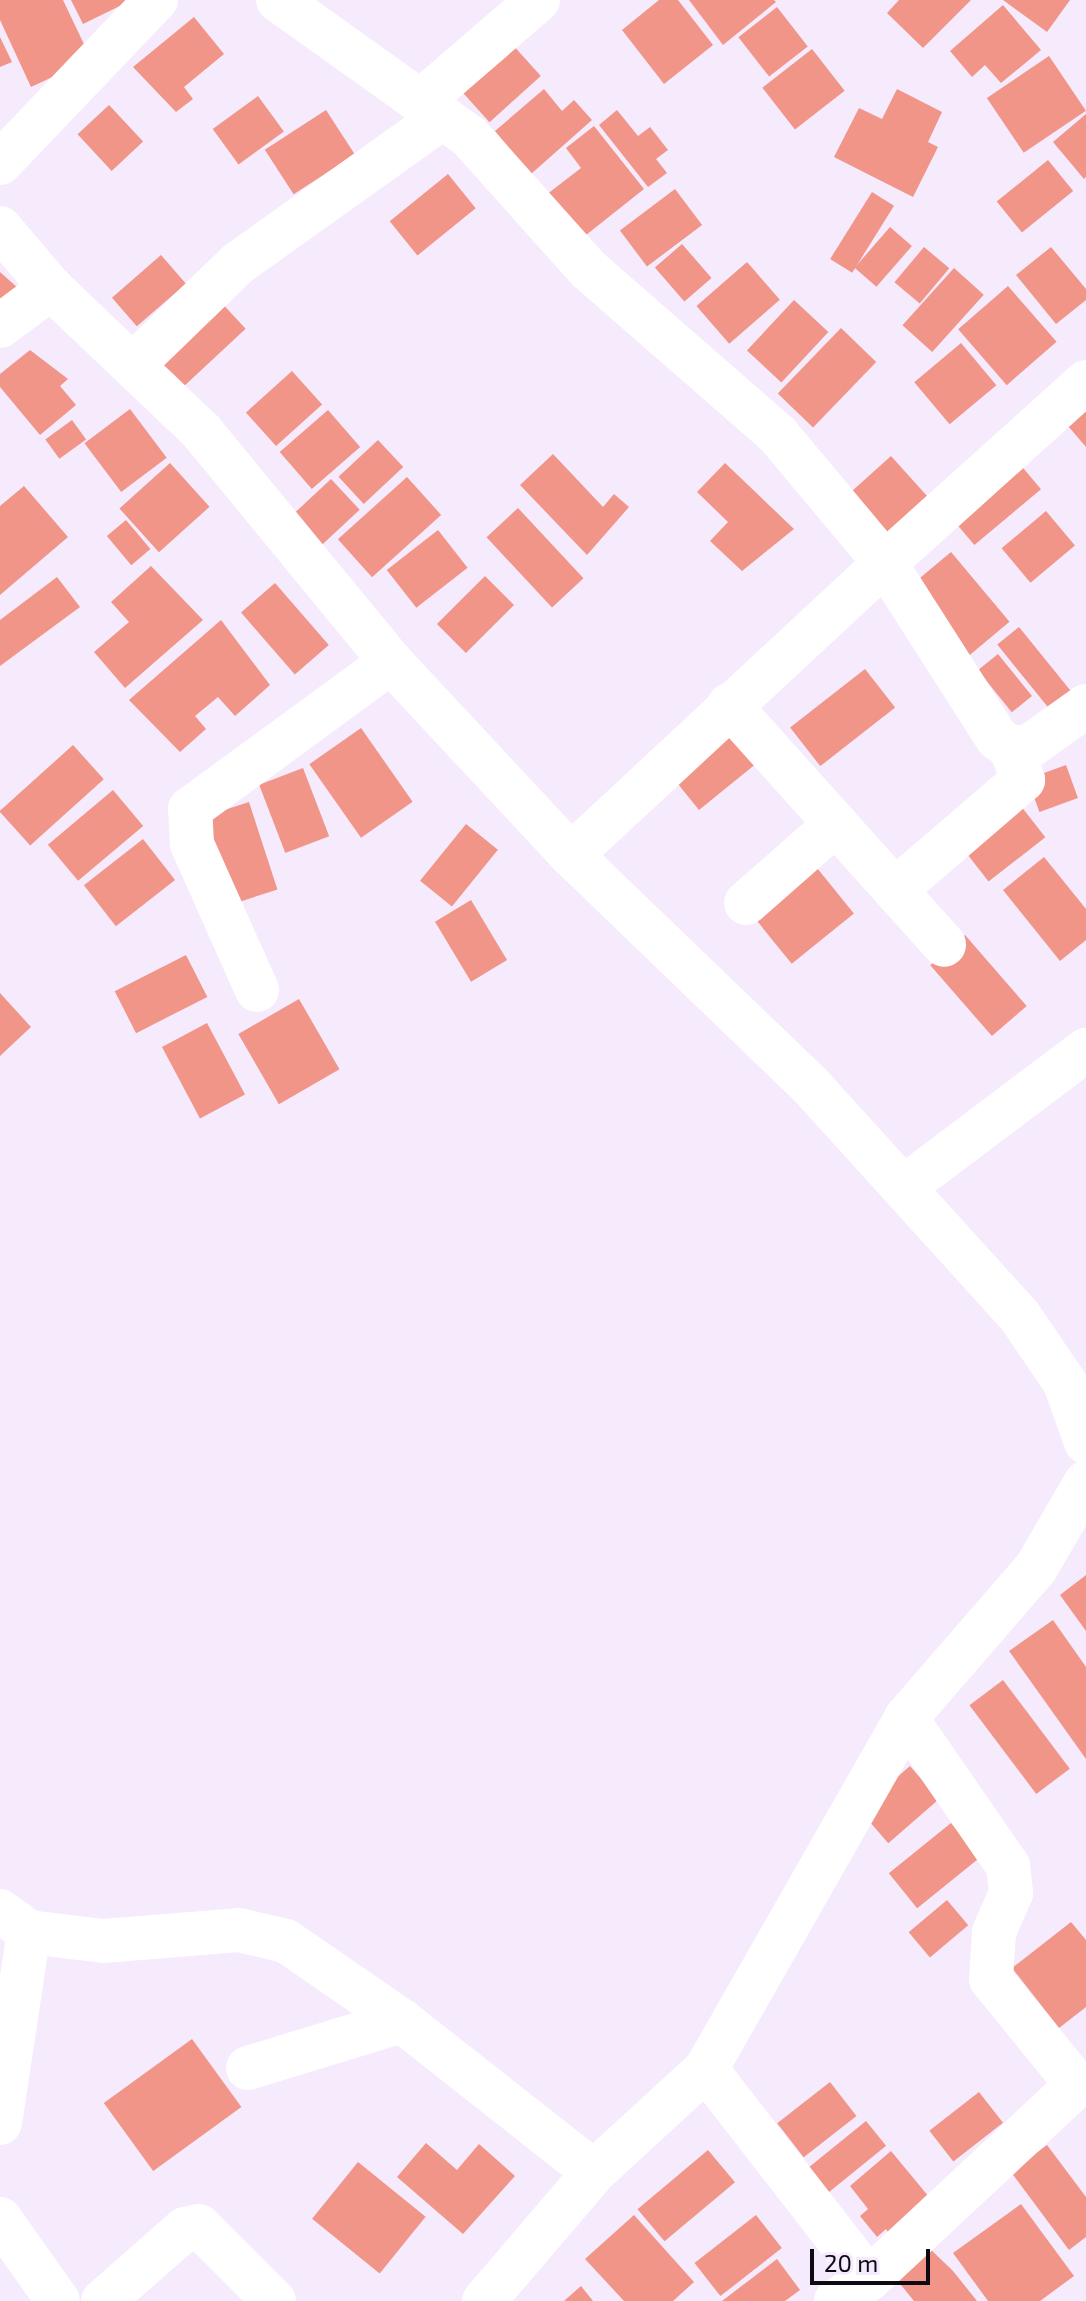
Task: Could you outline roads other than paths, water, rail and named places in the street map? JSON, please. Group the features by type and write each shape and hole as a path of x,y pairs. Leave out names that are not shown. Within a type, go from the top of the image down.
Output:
{"street":[{"path":"0,163 156,0"},
{"path":"278,0 469,136 589,270 778,435 885,563 997,738 1011,748 1023,780 895,890"},
{"path":"135,363 237,264 431,109 538,0"},
{"path":"0,228 51,288 135,363 202,432 391,662 571,855 675,950 904,1187 1019,1315 1065,1383 1086,1442"},
{"path":"0,326 51,288"},
{"path":"571,855 729,705 1086,382"},
{"path":"257,990 192,844 190,809 391,662"},
{"path":"729,705 944,945"},
{"path":"1011,748 1043,740 1086,706"},
{"path":"746,903 836,824"},
{"path":"904,1187 1086,1050"},
{"path":"484,2301 594,2172 706,2069 906,1718 1036,1568 1086,1482"},
{"path":"706,2069 852,2290 1082,2082 991,1979 994,1932 1011,1893 1008,1866 906,1718"},
{"path":"0,2123 15,1922 103,1941 239,1930 272,1936 402,2021 594,2172"},
{"path":"248,2068 402,2021"},
{"path":"0,2219 58,2301"},
{"path":"103,2301 185,2229 199,2226 274,2301"}]}
